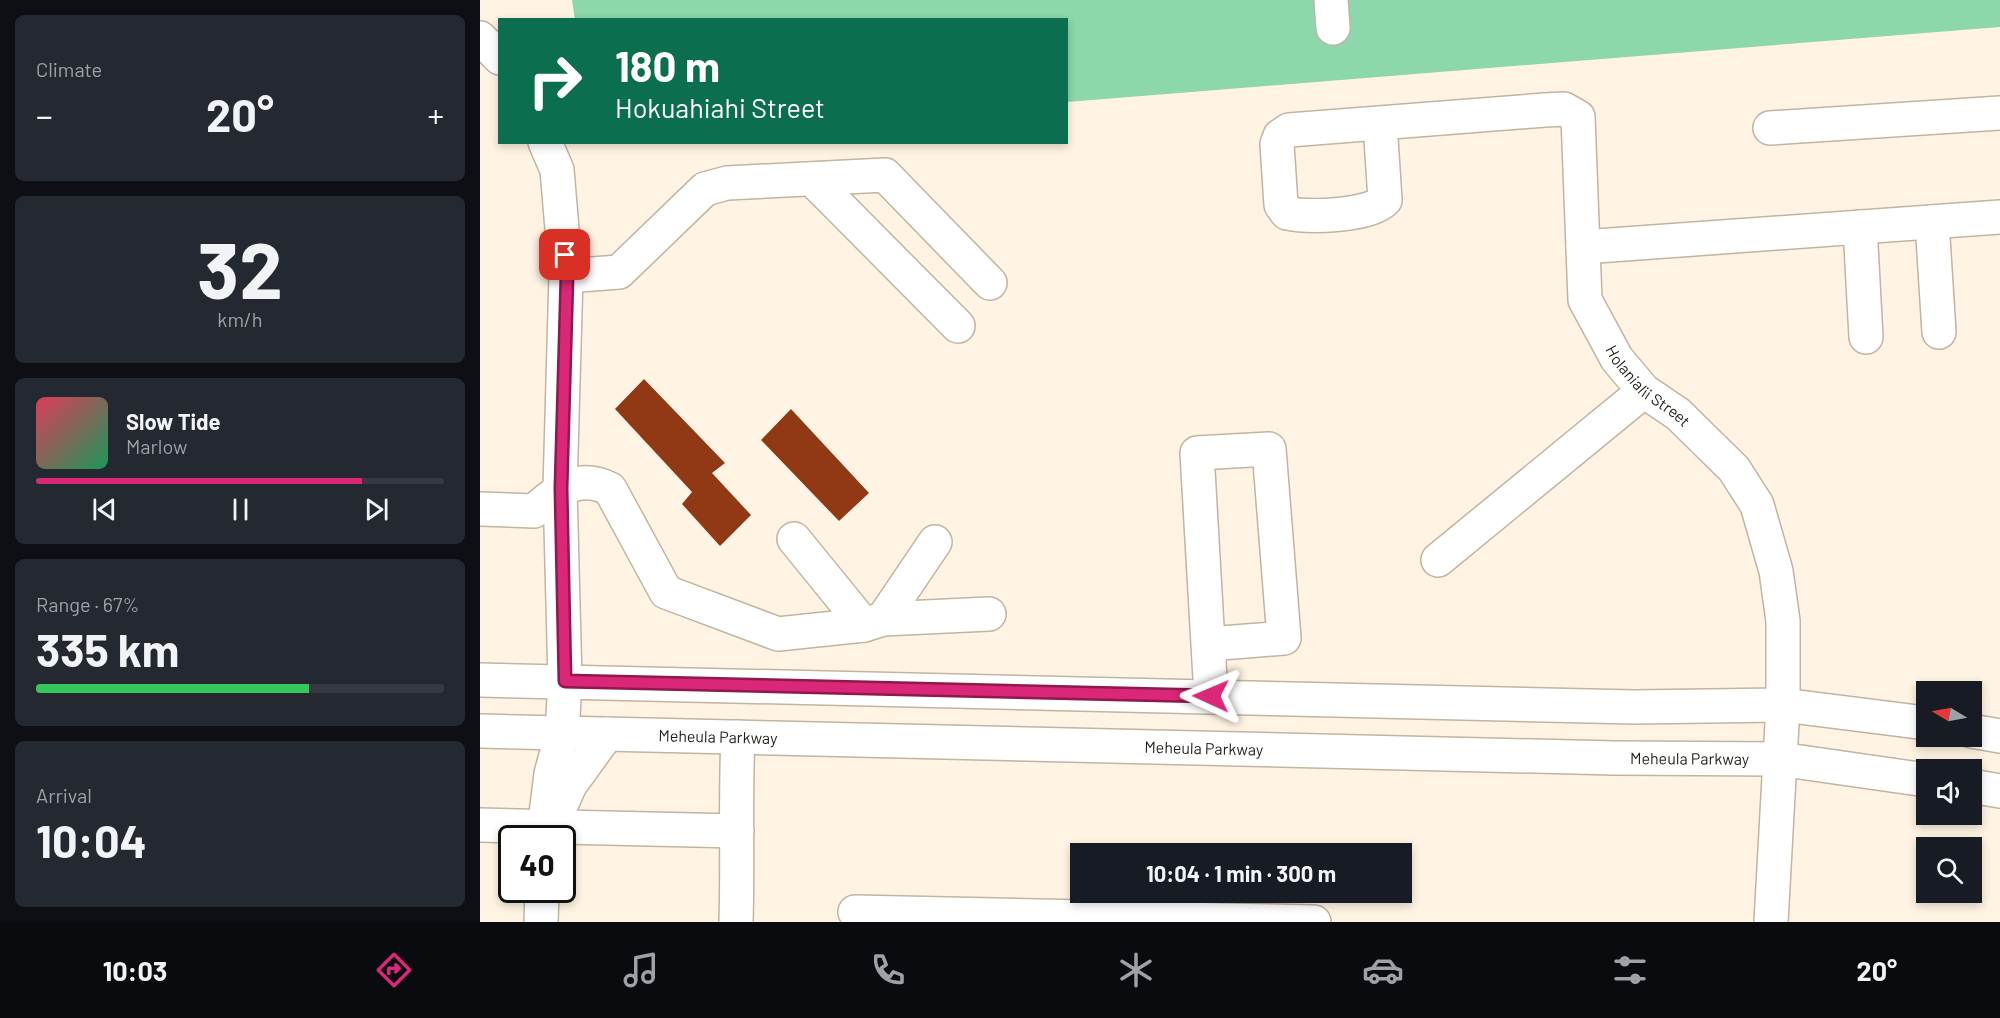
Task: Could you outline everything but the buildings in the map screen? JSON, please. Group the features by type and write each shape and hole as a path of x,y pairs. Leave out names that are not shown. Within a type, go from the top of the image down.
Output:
{"street":[{"path":"480,38 498,56"},
{"name":"Holanialii Street","path":"1380,123 1385,200 1377,208 1365,211 1296,215 1287,213 1281,206 1277,144 1280,136 1289,130 1380,123 1564,109 1578,117 1585,300 1603,329 1617,359 1644,391 1678,414 1734,469 1757,505 1776,571 1783,621 1783,705 1771,922"},
{"path":"1770,128 2000,113"},
{"path":"543,825 551,774 562,733 565,681 561,488 567,276 557,170 546,144"},
{"path":"567,276 619,272 705,189 727,183 885,175 990,283"},
{"path":"812,179 958,326"},
{"path":"1583,247 2000,217"},
{"path":"1932,222 1939,332"},
{"path":"1860,227 1866,337"},
{"path":"1438,560 1644,391"},
{"path":"1208,644 1284,638 1269,449 1197,453 1208,644 1211,696"},
{"path":"480,509 534,512 561,488 594,481 610,489 666,592 778,634 874,622 989,614"},
{"path":"794,538 874,622"},
{"path":"874,622 935,542"},
{"path":"480,680 1634,707 1783,705 1916,722"},
{"name":"Meheula Parkway","path":"480,731 1614,758 1780,759 1916,779"},
{"path":"1982,733 2000,736"},
{"path":"546,825 558,812 570,785 607,734"},
{"path":"736,922 735,804 738,737"},
{"path":"1982,788 2000,791"},
{"path":"480,825 498,826"},
{"path":"576,829 737,831"},
{"path":"541,922 542,903"},
{"path":"855,912 938,918 1314,922"}],"green space":[{"path":"572,0 2000,0 2000,27 1068,102 1068,18 575,18"}],"route":[{"path":"565,255 567,276 561,488 565,681 1211,696"}]}
